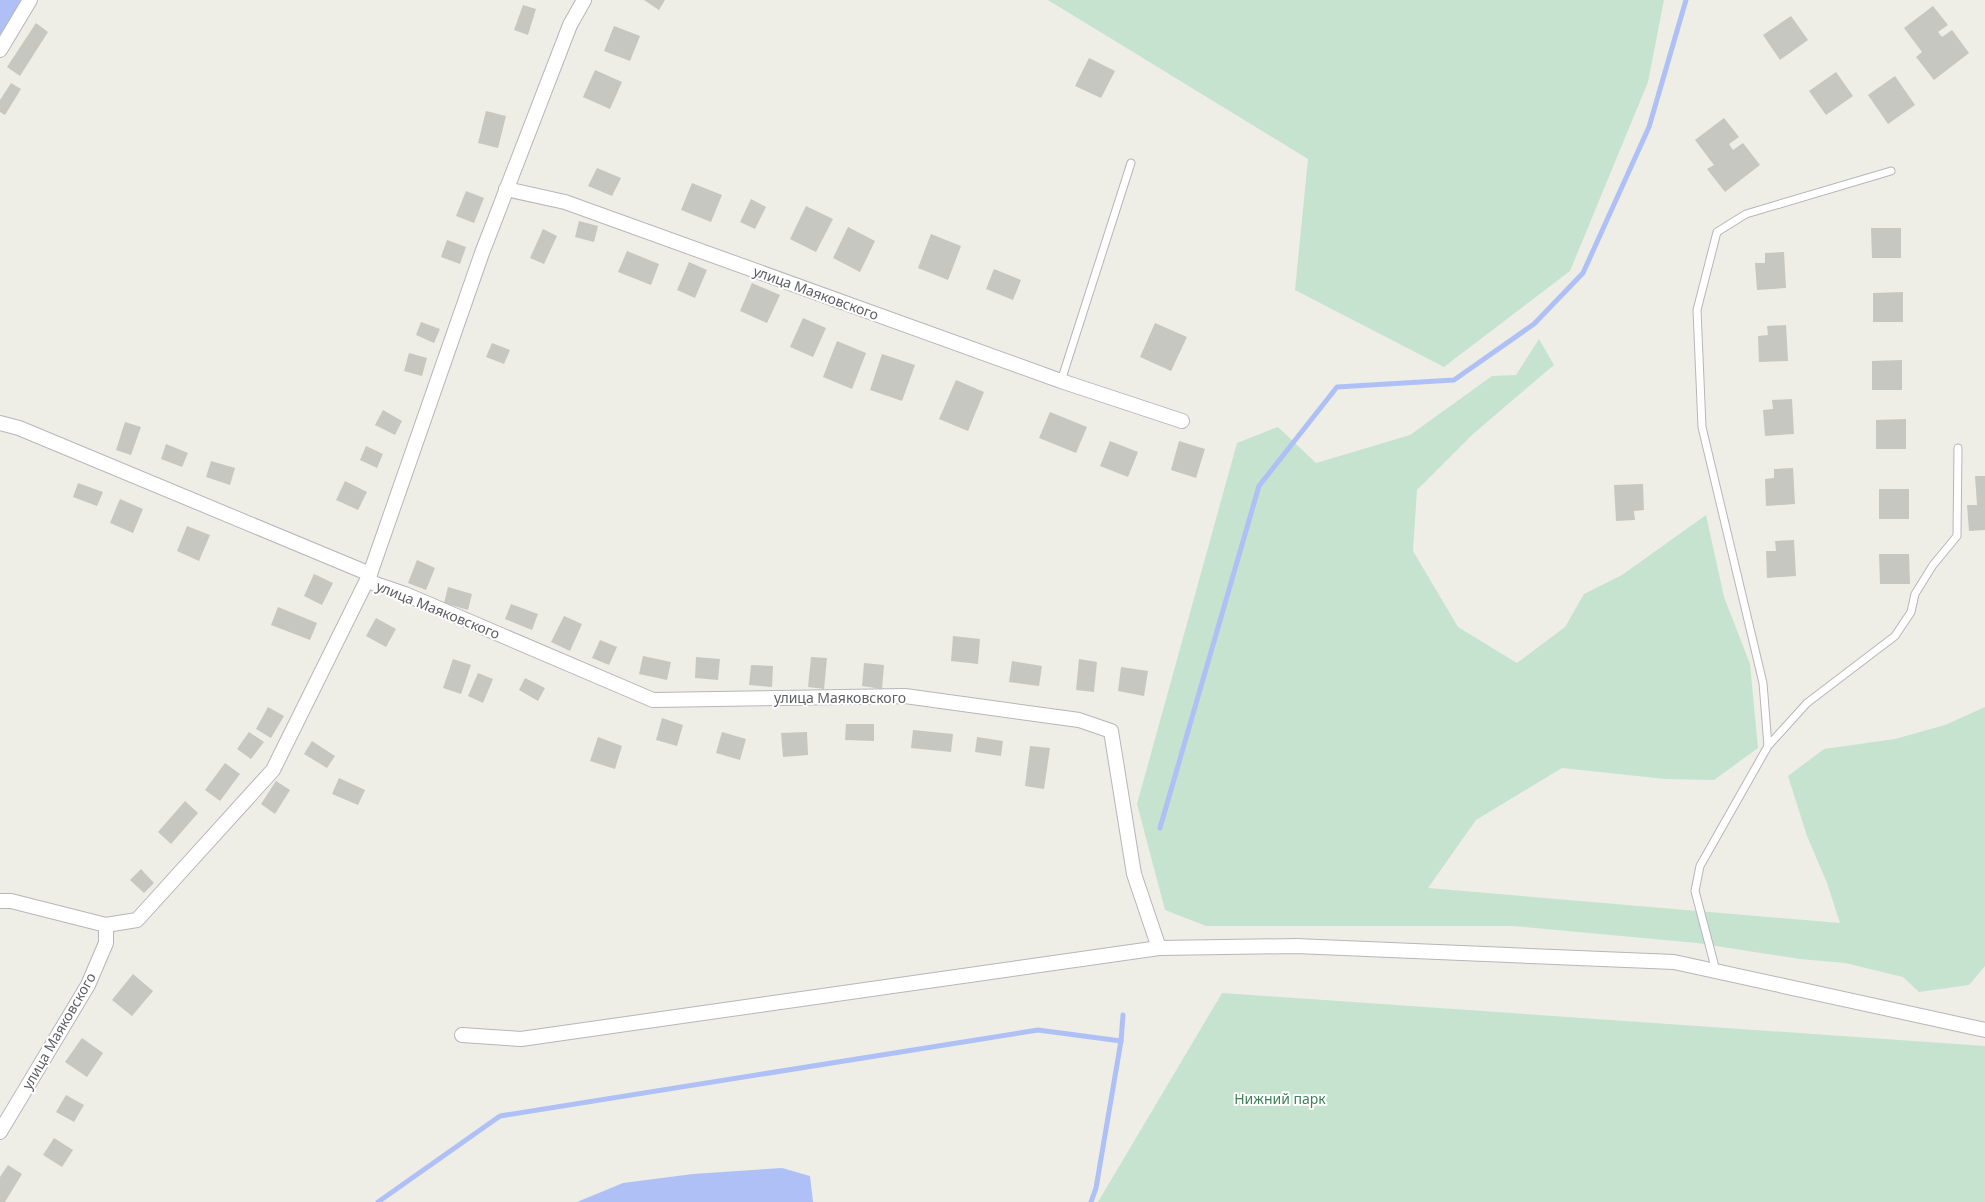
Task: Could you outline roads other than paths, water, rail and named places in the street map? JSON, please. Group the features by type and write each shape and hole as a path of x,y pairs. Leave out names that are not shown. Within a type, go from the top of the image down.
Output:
{"street":[{"path":"0,50 30,0"},
{"name":"улица Маяковского","path":"0,901 11,901 106,925 137,920 273,770 369,577 482,253 570,25 584,0"},
{"name":"улица Маяковского","path":"506,189 566,202 1061,381 1182,420"},
{"name":"улица Маяковского","path":"0,423 19,428 653,700 905,696 1079,720 1111,731 1134,874 1160,948"},
{"name":"улица Маяковского","path":"0,1132 88,985 106,943 106,925"},
{"path":"462,1035 520,1039 1160,948 1296,946 1664,961 1985,1030"}],"lane":[{"path":"1061,381 1131,163"},
{"path":"1768,746 1763,683 1702,428 1697,310 1717,232 1746,214 1890,171"},
{"path":"1716,971 1695,891 1700,866 1768,746 1807,703 1895,636 1911,612 1915,594 1932,565 1956,536 1958,448"}],"water":[{"path":"782,1168 810,1176 813,1202 577,1202 623,1183 693,1174"}],"waterway":[{"path":"0,23 15,0"},
{"path":"1160,828 1259,486 1337,387 1454,380 1534,324 1583,273 1649,127 1686,0"},
{"path":"1091,1202 1096,1188 1121,1041 1123,1015"},
{"path":"378,1202 500,1116 1038,1030 1121,1041"}],"park label":[{"name":"Нижний парк","path":"1280,1099"}]}
